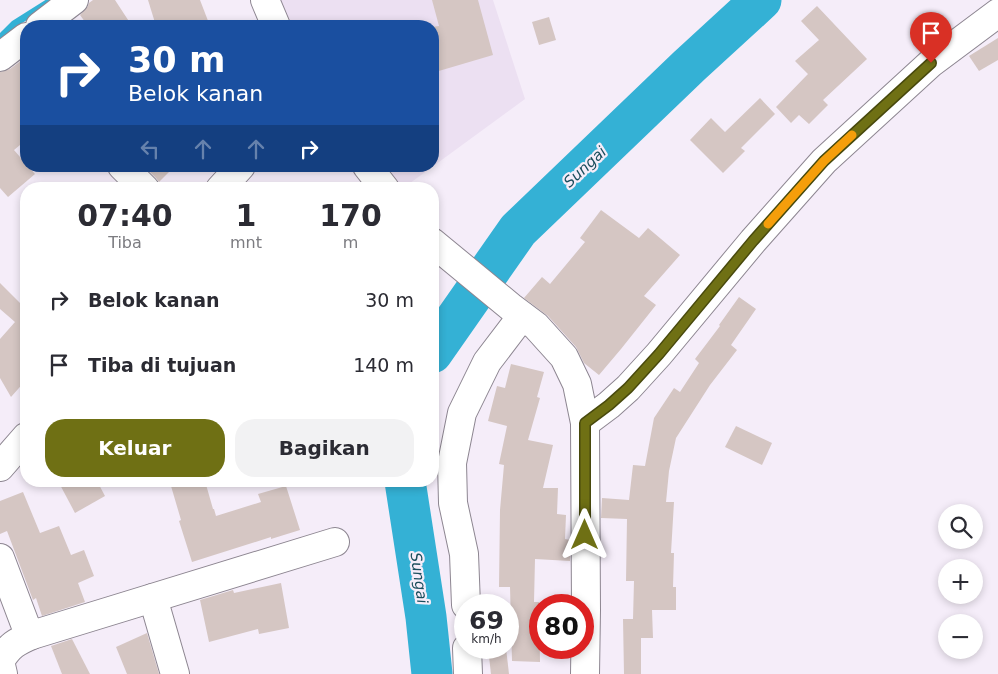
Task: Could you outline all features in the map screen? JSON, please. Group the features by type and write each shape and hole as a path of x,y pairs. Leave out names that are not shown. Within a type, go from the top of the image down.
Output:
{"main road":[{"path":"50,20 74,0"},
{"path":"266,0 274,20"},
{"path":"585,423 622,394 659,354 753,241 824,161 931,63 998,13"},
{"path":"0,57 20,44"},
{"path":"128,172 137,182"},
{"path":"226,182 236,172"},
{"path":"372,172 380,182"},
{"path":"439,248 536,326 564,357 577,384 585,423 585,674"},
{"path":"466,594 464,554 454,503 452,463 462,413 486,362 517,312"},
{"path":"2,460 20,443"},
{"path":"3,674 0,660 7,649 20,640 32,635 335,542"},
{"path":"0,558 25,624 32,635"},
{"path":"153,598 175,674"},
{"path":"467,659 468,674"}],"shaded area":[{"path":"277,0 493,0 525,99 439,162 439,20 288,20 278,5"},
{"path":"391,172 425,172 412,182 397,182"}],"building":[{"path":"93,0 115,0 128,20 84,20 80,15"},
{"path":"148,0 200,0 208,20 154,20"},
{"path":"432,0 478,0 493,55 439,71 439,20 437,20"},
{"path":"817,6 867,59 823,100 828,105 809,124 799,115 791,123 776,107 808,74 795,61 819,40 801,21"},
{"path":"549,17 556,40 539,45 532,22"},
{"path":"998,38 998,60 979,71 969,56"},
{"path":"20,62 20,145 14,150 20,157 20,172 33,172 35,174 26,182 20,182 20,187 8,197 0,188 0,72 10,69"},
{"path":"760,98 775,114 741,148 745,151 723,173 690,140 711,118 725,132"},
{"path":"150,172 169,172 159,182"},
{"path":"601,210 639,238 648,228 680,255 644,296 656,305 599,375 584,363 576,347 548,316 524,298 542,277 550,284 585,242 580,238"},
{"path":"0,283 20,303 20,387 11,397 0,378 0,339 15,322 0,309"},
{"path":"739,297 756,309 731,345 737,350 710,385 676,438 669,471 666,502 674,502 671,553 674,553 673,587 676,587 676,610 652,610 653,638 641,638 641,674 624,674 623,619 633,619 634,581 626,581 627,519 601,518 602,498 629,500 633,465 645,466 654,418 674,388 680,392 699,363 695,359"},
{"path":"511,364 544,372 537,397 540,398 528,440 553,445 543,488 558,488 557,514 566,515 565,539 570,540 570,561 535,559 534,594 529,594 529,659 540,659 540,662 512,661 512,659 519,659 519,594 510,594 510,587 499,587 500,510 504,465 499,464 507,426 488,421 497,386 505,388"},
{"path":"736,426 772,443 762,465 725,447"},
{"path":"61,487 100,487 105,496 75,513"},
{"path":"171,487 207,487 216,516 261,502 258,494 286,487 300,530 271,539 271,537 192,562 179,521 181,520"},
{"path":"23,492 40,533 59,526 71,555 84,550 94,576 78,583 85,602 42,616 36,598 33,600 7,531 0,534 0,501"},
{"path":"281,583 289,628 259,634 258,629 209,642 200,600 233,590 234,593"},
{"path":"147,633 159,674 127,674 116,647"},
{"path":"72,639 90,674 62,674 51,646"},
{"path":"489,659 507,659 509,674 491,674"}],"waterway":[{"path":"20,20 52,0"},
{"name":"Sungai","path":"439,343 518,230 689,66 761,0"},
{"path":"0,38 20,20"},
{"name":"Sungai","path":"406,487 426,617 432,674"}],"slow traffic":[{"path":"768,224 824,161 852,135"}],"route":[{"path":"585,535 585,423 628,388 824,161 931,63"}]}
